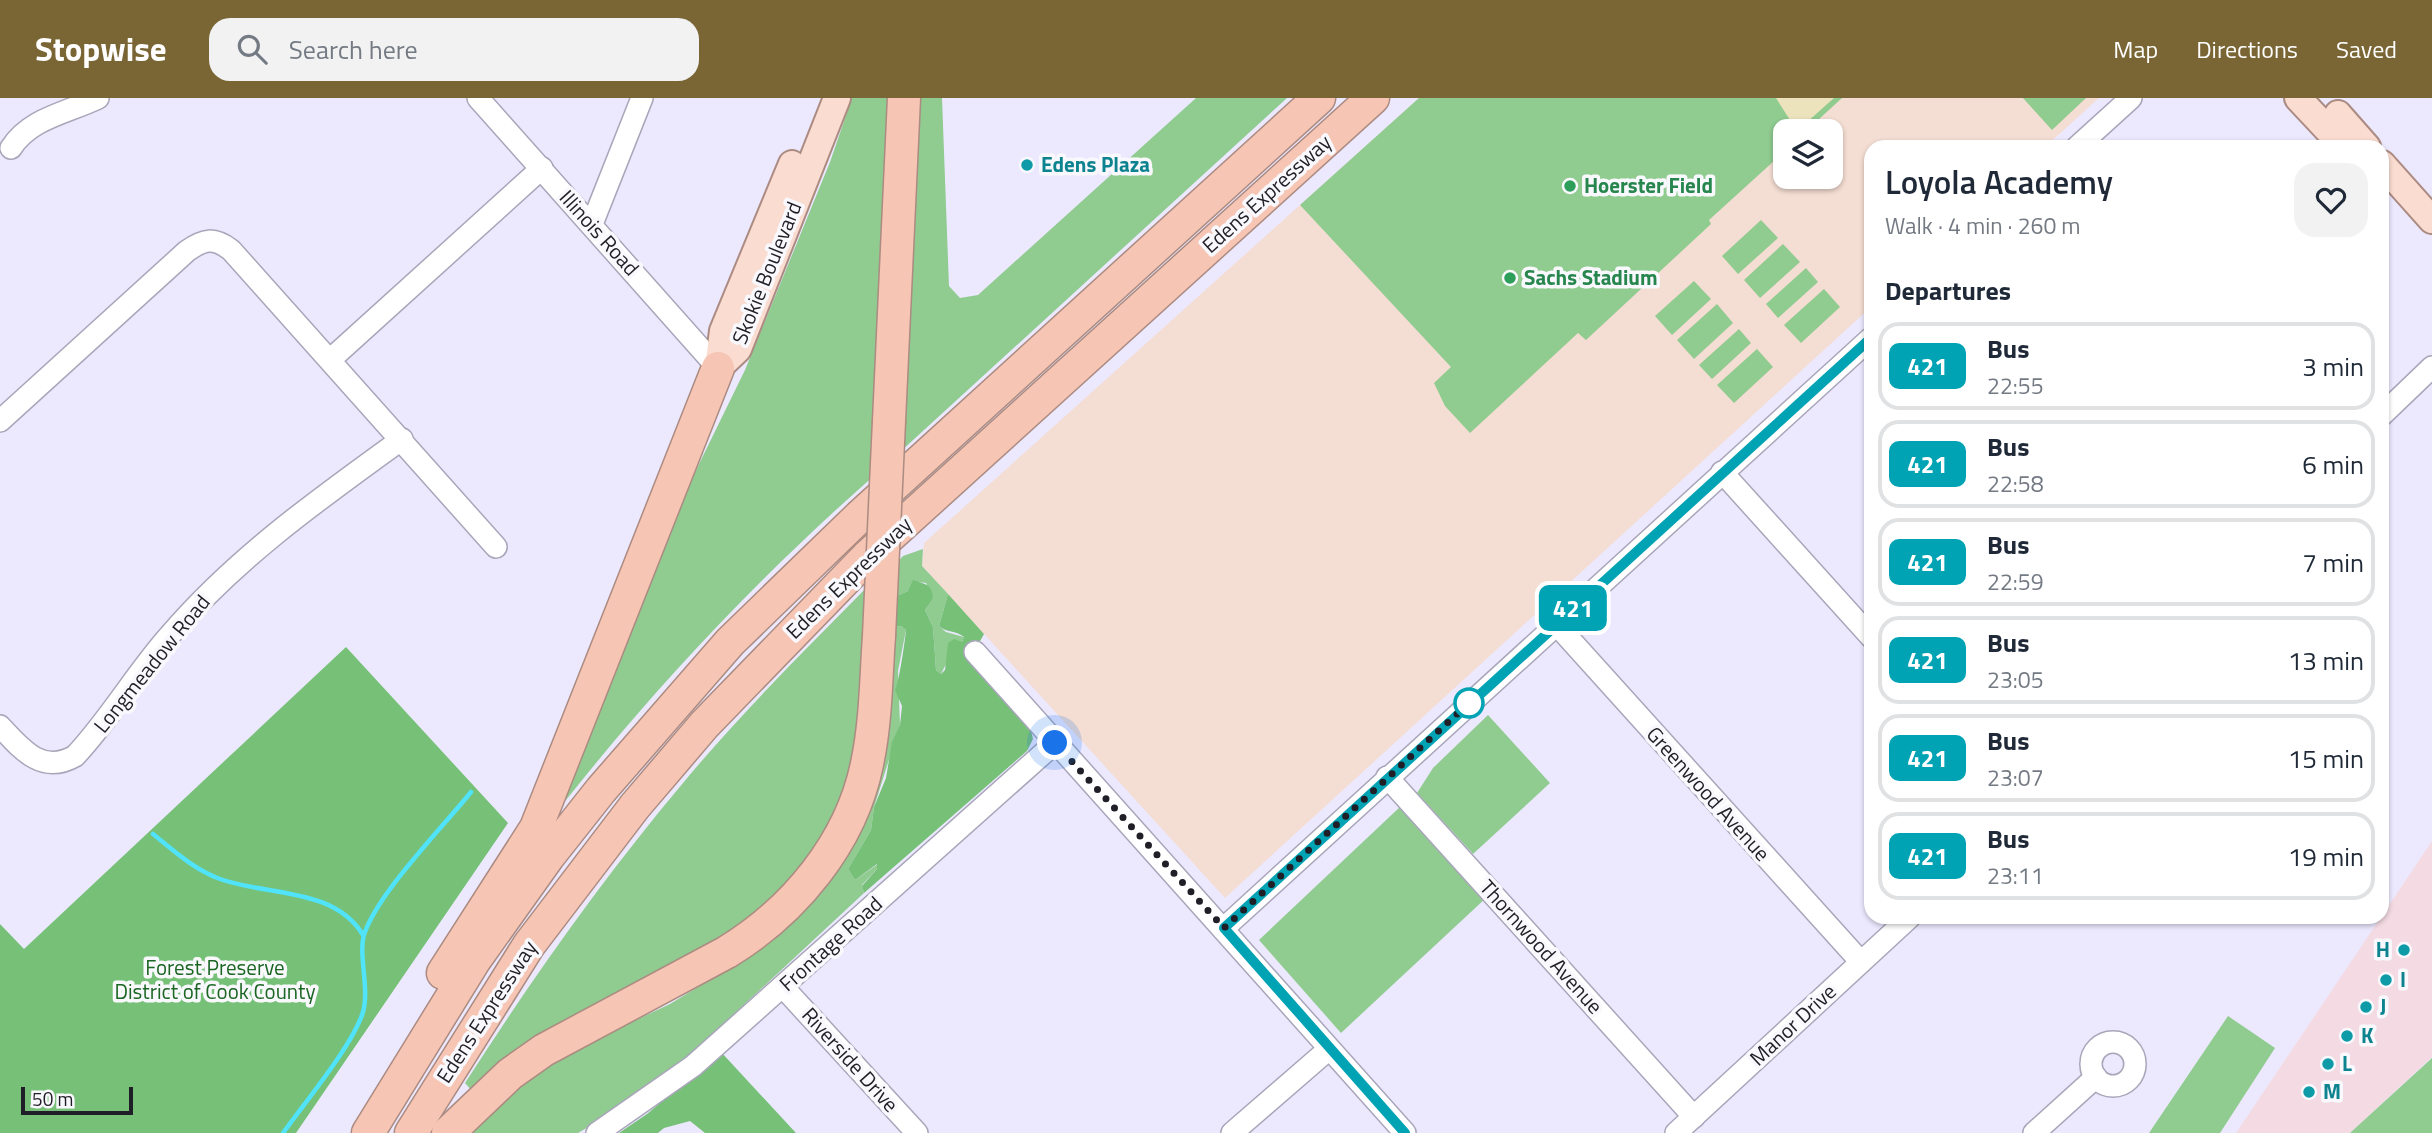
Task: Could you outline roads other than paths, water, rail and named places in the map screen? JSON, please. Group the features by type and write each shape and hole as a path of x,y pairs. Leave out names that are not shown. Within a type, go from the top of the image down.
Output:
{"highway":[{"path":"448,1133 510,1074 544,1051 753,936 797,897 846,825 867,767 879,636 904,98"},
{"name":"Edens Expressway","path":"365,1133 474,961 548,857 601,790 730,642 860,516 1319,98"},
{"name":"Edens Expressway","path":"411,1133 529,945 635,806 705,724 869,555 1373,98"},
{"path":"365,1133 367,1101 463,940 536,828 718,368"}],"main road":[{"name":"Skokie Boulevard","path":"718,368 723,331 819,98"},
{"name":"Skokie Boulevard","path":"718,368 738,349 837,98"},
{"path":"2298,98 2337,140"},
{"path":"2323,98 2361,140"},
{"path":"2389,172 2432,220"},
{"path":"2389,194 2432,240"}],"street":[{"path":"10,148 20,135 37,123 98,98"},
{"name":"Illinois Road","path":"478,98 718,368"},
{"path":"592,224 642,98"},
{"path":"2085,140 2131,98"},
{"path":"331,359 542,168"},
{"path":"0,421 187,251 209,239 232,250 496,547"},
{"path":"1224,928 1864,344"},
{"path":"2389,408 2432,367"},
{"name":"Longmeadow Road","path":"0,726 36,760 57,765 75,756 157,650 212,590 285,523 402,439"},
{"path":"1722,472 1864,629"},
{"name":"Greenwood Avenue","path":"1556,624 1861,962"},
{"path":"975,652 1405,1133"},
{"name":"Frontage Road","path":"597,1133 692,1066 1055,743"},
{"name":"Thornwood Avenue","path":"1388,777 1694,1117"},
{"name":"Manor Drive","path":"1676,1133 1902,924"},
{"name":"Riverside Drive","path":"783,987 918,1133"},
{"path":"1232,1133 1329,1049"},
{"path":"2034,1133 2096,1077"}],"waterway":[{"path":"283,1133 339,1057 358,1025 365,1002 363,940 373,916 397,879 471,792"},
{"path":"153,834 185,860 220,879 298,895 335,908 363,935"}],"place":[{"name":"Edens Plaza","path":"1027,165"},
{"name":"Hoerster Field","path":"1570,186"},
{"name":"Sachs Stadium","path":"1510,278"},
{"name":"H","path":"2404,950"},
{"name":"I","path":"2386,980"},
{"name":"J","path":"2366,1007"},
{"name":"K","path":"2347,1036"},
{"name":"L","path":"2328,1064"},
{"name":"M","path":"2309,1092"}],"park label":[{"name":"Forest Preserve District of Cook County","path":"215,980"}]}
